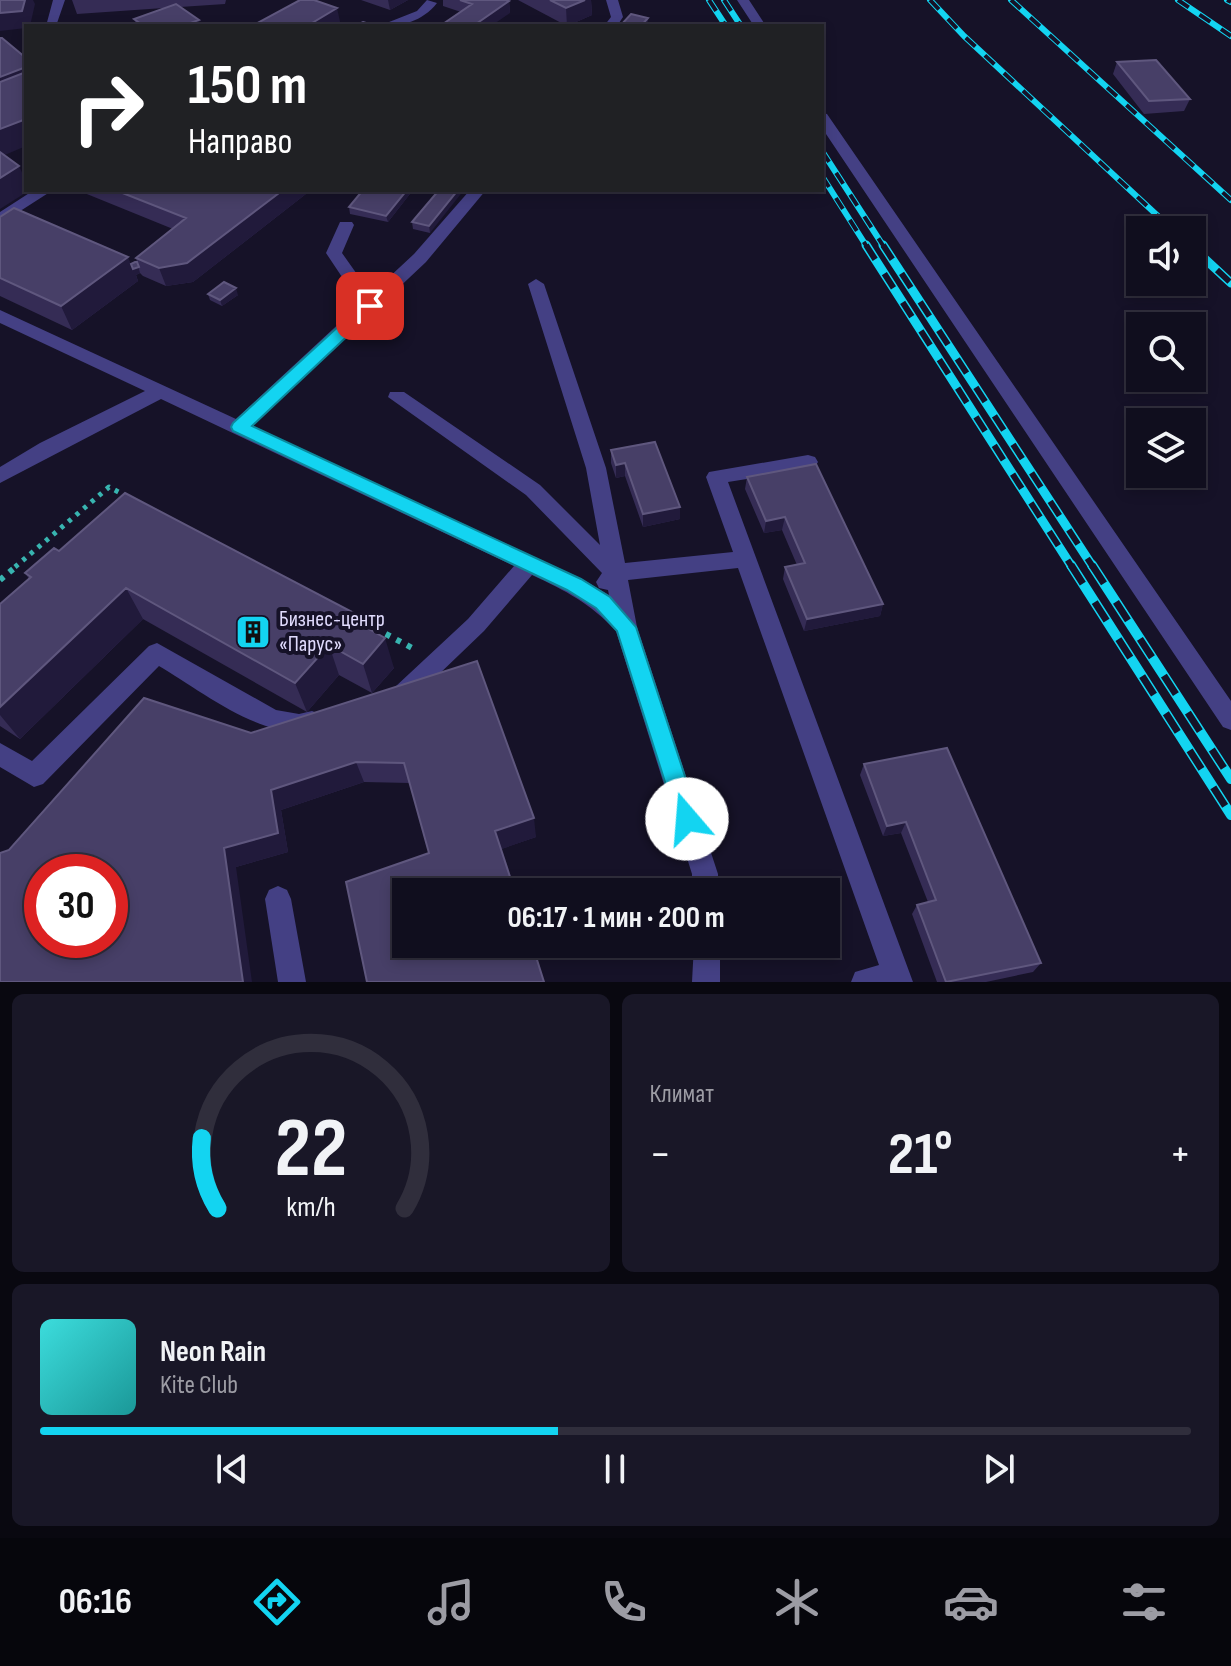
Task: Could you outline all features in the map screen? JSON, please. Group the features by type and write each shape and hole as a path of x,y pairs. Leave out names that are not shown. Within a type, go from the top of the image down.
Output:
{"street":[{"path":"51,24 59,0"},
{"path":"612,0 617,17 612,24"},
{"path":"743,0 759,24"},
{"path":"391,24 421,14 431,3"},
{"path":"824,120 1231,720"},
{"path":"0,219 42,192"},
{"path":"239,427 420,258 476,192"},
{"path":"346,225 334,253 370,306"},
{"path":"536,284 596,468 626,627 705,878"},
{"path":"0,316 574,585 603,602 626,627"},
{"path":"0,476 47,448 161,391"},
{"path":"397,397 533,490 615,573"},
{"path":"808,462 716,477 898,978 865,982"},
{"path":"574,585 594,587 606,583 615,573 747,559"},
{"path":"380,703 404,694 439,663 528,564"},
{"path":"0,754 34,776 157,653 272,720 299,724 328,718"},
{"path":"278,899 292,982"},
{"path":"706,982 707,958"}],"path":[{"path":"0,580 109,487 137,501"},
{"path":"343,611 439,663"}],"building":[{"path":"0,0 25,0 22,11 0,13"},
{"path":"300,0 314,0 337,8 310,24 256,24"},
{"path":"460,0 509,1 476,24 443,24 472,4"},
{"path":"550,0 585,0 566,8"},
{"path":"176,4 199,20 188,24 141,24 134,19"},
{"path":"631,14 648,18 643,24 622,24"},
{"path":"2,38 24,56 24,68 0,77"},
{"path":"1156,60 1190,99 1149,101 1117,62"},
{"path":"24,73 24,120 0,129 0,82"},
{"path":"0,152 19,166 0,178"},
{"path":"120,192 280,192 187,263 159,268 136,258 186,218"},
{"path":"361,192 405,192 386,216 349,207"},
{"path":"437,192 456,192 429,226 412,222"},
{"path":"14,208 128,257 61,306 0,278 0,217"},
{"path":"224,282 236,288 220,300 208,294"},
{"path":"655,442 680,507 643,514 625,463 616,465 611,450"},
{"path":"816,464 883,604 807,619 785,567 805,563 785,517 766,521 747,477"},
{"name":"Бизнес-центр «Парус»","path":"125,493 356,614 351,619 385,638 363,664 329,645 295,683 126,588 0,707 0,604 31,577 25,573 54,548 59,551"},
{"path":"477,661 534,818 495,831 510,878 392,878 392,958 536,958 544,982 367,982 346,882 429,853 404,763 356,762 271,790 278,833 224,848 243,982 0,982 0,853 9,850 144,698 251,733"},
{"path":"947,748 1041,963 946,982 917,905 936,900 906,822 887,826 864,764"}],"railway":[{"path":"709,0 725,24"},
{"path":"724,0 740,24"},
{"path":"930,0 964,36 1158,216"},
{"path":"1011,0 1231,200"},
{"path":"1178,0 1231,36"},
{"path":"1227,0 1231,2"},
{"path":"824,154 884,247"},
{"path":"824,179 867,247"},
{"path":"866,245 1072,567"},
{"path":"883,245 1093,567"},
{"path":"1206,260 1231,283"},
{"path":"1071,565 1231,815"},
{"path":"1092,565 1231,779"}],"place":[{"name":"Бизнес-центр «Парус»","path":"253,632"}],"route":[{"path":"370,306 239,427 574,585 603,602 626,627 687,819"}]}
